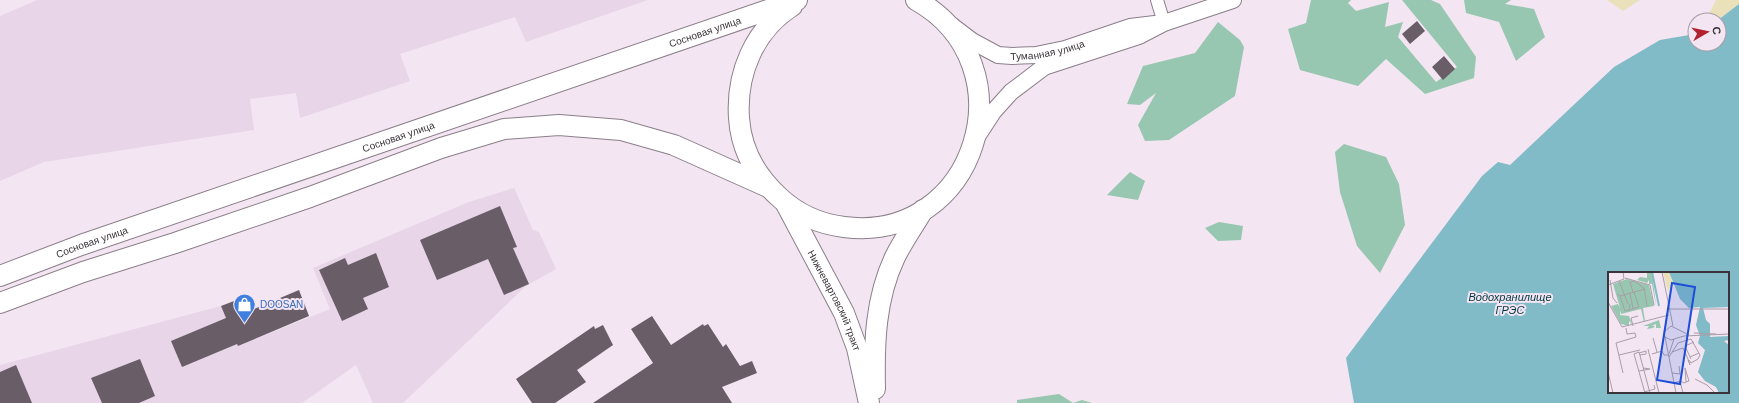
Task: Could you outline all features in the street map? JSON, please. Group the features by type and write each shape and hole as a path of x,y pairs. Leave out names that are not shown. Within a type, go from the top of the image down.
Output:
{"main road":[{"name":"Сосновая улица","path":"0,276 81,245 797,0"},
{"path":"802,0 790,7 772,22 758,39 747,59 740,81 738,103 739,126 745,148 755,169 768,187 785,203 800,213 817,221 853,228 871,228 890,224 907,218 923,209 951,186 970,155 976,138 980,100 977,81 964,46 953,30 940,17 916,0"},
{"path":"0,303 84,272 310,197 441,148 504,129 559,125 621,130 674,145 768,187"},
{"name":"Нижневартовский тракт","path":"785,203 844,313 857,348 869,403"},
{"name":"Нижневартовский тракт","path":"875,403 875,336 884,286 895,257 923,209"}],"street":[{"path":"1157,0 1164,23"},
{"name":"Туманная улица","path":"976,138 993,112 1011,92 1044,67 1140,36 1164,23 1233,0"},
{"name":"Туманная улица","path":"940,17 979,44 998,55 1012,56 1036,55 1065,49 1130,26 1164,23"}],"shaded area":[{"path":"37,0 648,0 526,42 515,17 400,54 410,81 300,118 296,93 250,99 254,130 44,162 0,181 0,16"},
{"path":"514,188 533,230 539,232 556,269 526,286 403,403 373,403 356,365 302,403 0,403 0,365 221,306 238,346 330,309 313,268 469,202"}],"green space":[{"path":"1311,0 1351,0 1348,3 1356,11 1389,2 1385,27 1403,22 1398,37 1436,82 1457,67 1402,0 1431,0 1440,4 1476,57 1474,78 1425,94 1386,59 1358,86 1300,70 1288,29 1306,23"},
{"path":"1464,0 1511,0 1505,4 1534,9 1545,37 1516,61 1499,22 1466,13"},
{"path":"1218,22 1240,40 1244,47 1235,96 1169,140 1145,141 1138,125 1156,93 1140,105 1127,104 1143,66 1195,53"},
{"path":"1344,144 1386,157 1399,184 1405,225 1380,273 1357,246 1340,192 1335,152"},
{"path":"1130,172 1145,181 1138,200 1107,195"},
{"path":"1219,222 1243,226 1241,240 1218,241 1205,228"},
{"path":"1059,394 1073,403 1017,403 1017,400"},
{"path":"1082,400 1092,403 1073,403"}],"sand":[{"path":"1607,0 1640,0 1623,11"},
{"path":"1716,0 1739,0 1739,4 1727,13 1710,12"}],"water":[{"name":"Водохранилище ГРЭС","path":"1739,4 1739,403 1354,403 1346,358 1482,176 1498,162 1510,165 1614,67 1660,40 1687,35 1687,52 1727,52 1727,13"}],"building":[{"path":"1417,21 1425,31 1410,44 1402,34"},
{"path":"1444,56 1455,69 1443,80 1432,67"},
{"path":"500,206 517,247 513,248 529,284 504,295 488,259 437,280 420,240"},
{"path":"376,253 389,287 363,298 368,309 342,321 319,270 345,258 348,265"},
{"path":"299,290 309,316 238,346 237,344 182,367 171,341 226,318 221,306 234,301 240,315"},
{"path":"652,316 671,345 703,324 704,326 708,324 723,347 726,344 740,366 752,361 757,373 722,387 732,403 593,403 653,363 631,329"},
{"path":"603,325 613,345 577,370 586,382 555,403 532,403 516,379 594,326 595,329"},
{"path":"140,359 155,396 139,403 102,403 91,378"},
{"path":"16,365 32,403 0,403 0,372"}],"place":[{"name":"DOOSAN","path":"244,324"}]}
